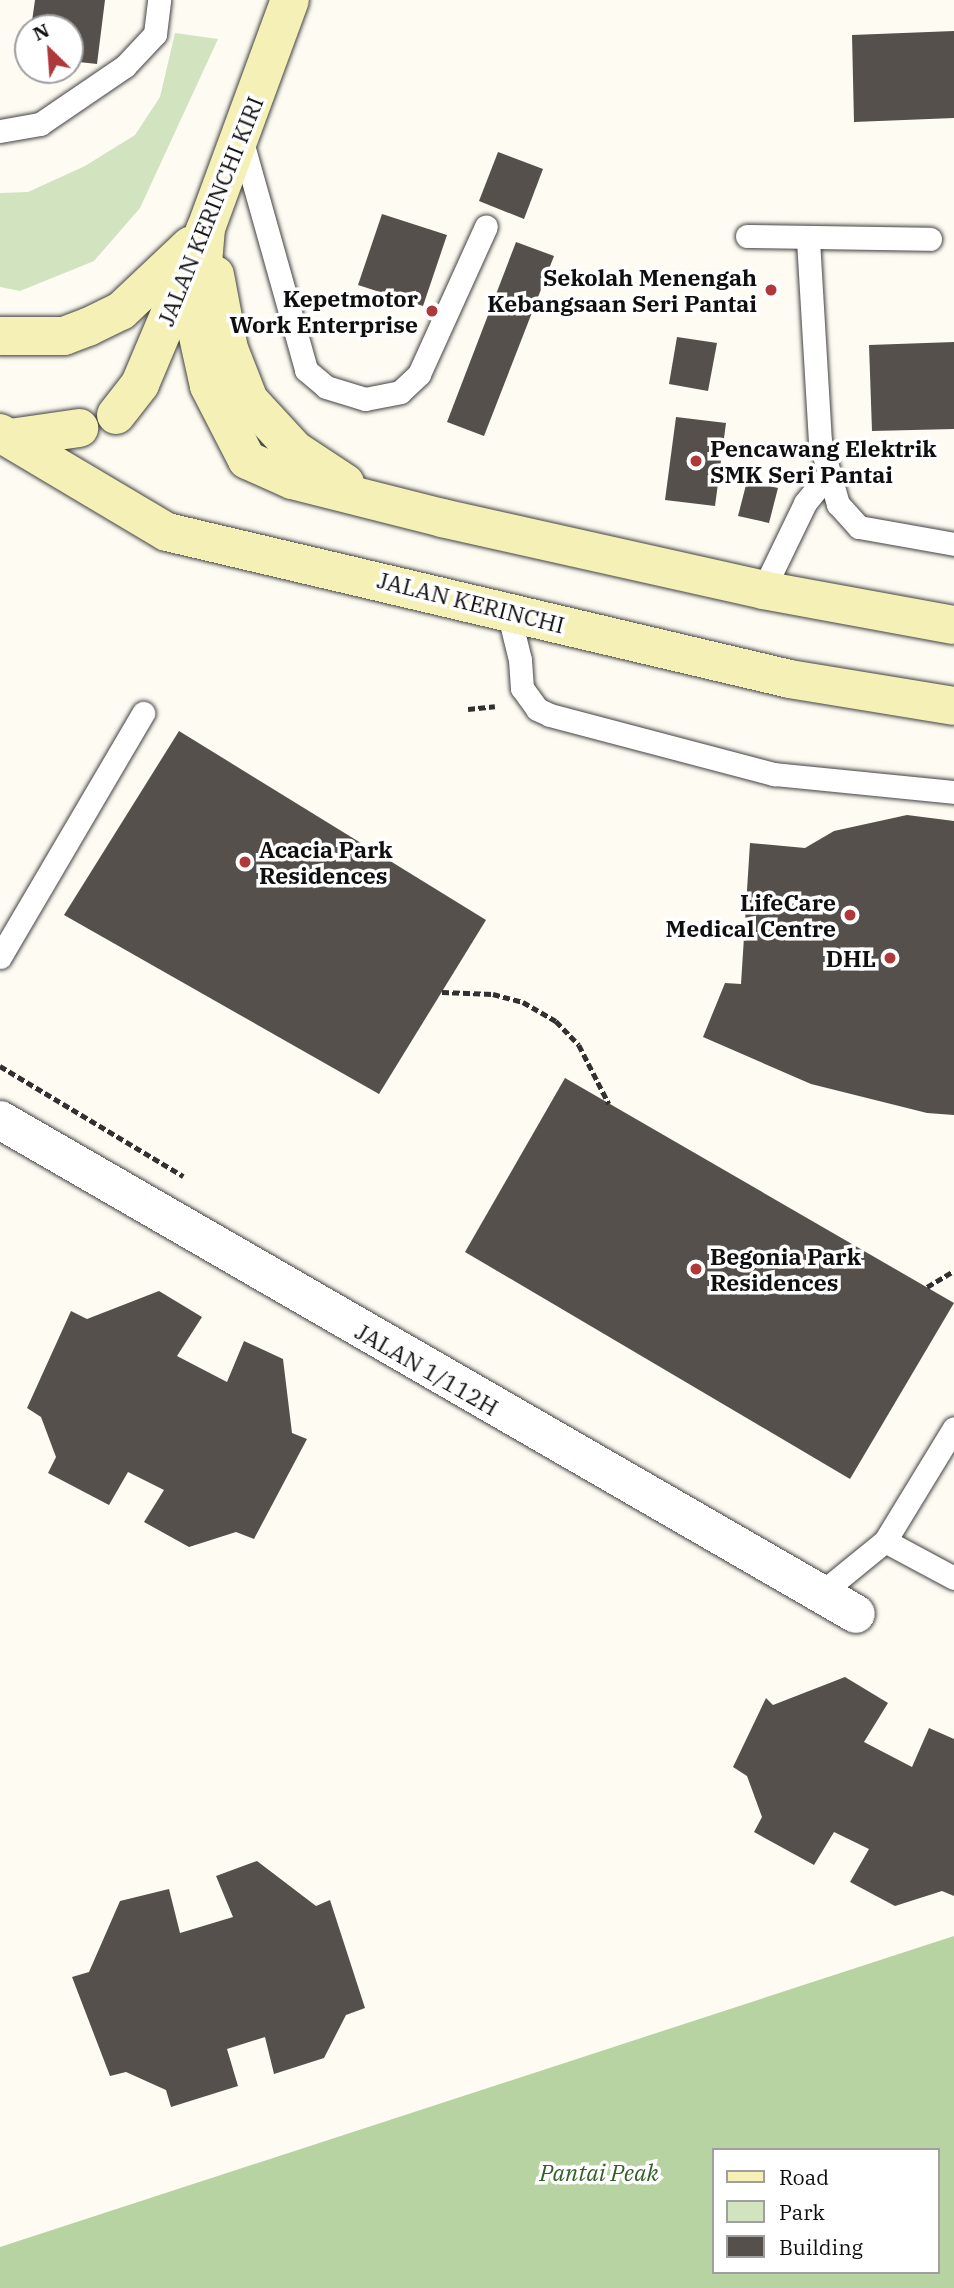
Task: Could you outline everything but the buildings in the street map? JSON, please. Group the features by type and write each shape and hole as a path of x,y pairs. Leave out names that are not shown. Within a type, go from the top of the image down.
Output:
{"main road":[{"name":"JALAN KERINCHI KIRI","path":"116,415 140,384 206,228 290,0"},
{"path":"0,337 64,337 121,311 169,270 206,228"},
{"path":"206,228 229,349 249,400 295,450 370,500 762,590 954,625"},
{"name":"JALAN KERINCHI","path":"3,438 79,428"},
{"name":"JALAN KERINCHI","path":"3,438 167,532 790,679 954,706"}],"street":[{"name":"JALAN 1/112H","path":"0,1119 856,1614"}],"lane":[{"path":"0,131 40,124 125,66 155,34 159,0"},
{"path":"241,138 306,370 326,387 365,399 400,392 419,374 486,226"},
{"path":"747,236 808,240 930,239"},
{"path":"808,240 820,441 827,475 843,513 859,527 954,544"},
{"path":"762,590 804,503 827,475"},
{"path":"508,611 520,660 522,688 537,709 550,715 774,774 954,792"},
{"path":"0,957 143,713"},
{"path":"820,1594 884,1541 954,1428"},
{"path":"884,1541 954,1578"}],"path":[{"path":"468,709 502,705"},
{"path":"442,992 493,994 523,1002 556,1021 579,1045 610,1104"},
{"path":"0,1066 188,1179"},
{"path":"927,1287 954,1271"}],"green space":[{"path":"175,33 218,39 140,208 94,261 20,291 0,287 0,193 28,192 85,166 135,135 160,97"},
{"name":"Pantai Peak","path":"954,1936 954,2288 0,2288 0,2247"}],"place":[{"name":"Sekolah Menengah Kebangsaan Seri Pantai","path":"771,290"},
{"name":"Kepetmotor Work Enterprise","path":"432,311"},
{"name":"Pencawang Elektrik SMK Seri Pantai","path":"696,461"},
{"name":"Acacia Park Residences","path":"245,862"},
{"name":"LifeCare Medical Centre","path":"850,915"},
{"name":"DHL","path":"890,958"},
{"name":"Begonia Park Residences","path":"696,1269"}]}
